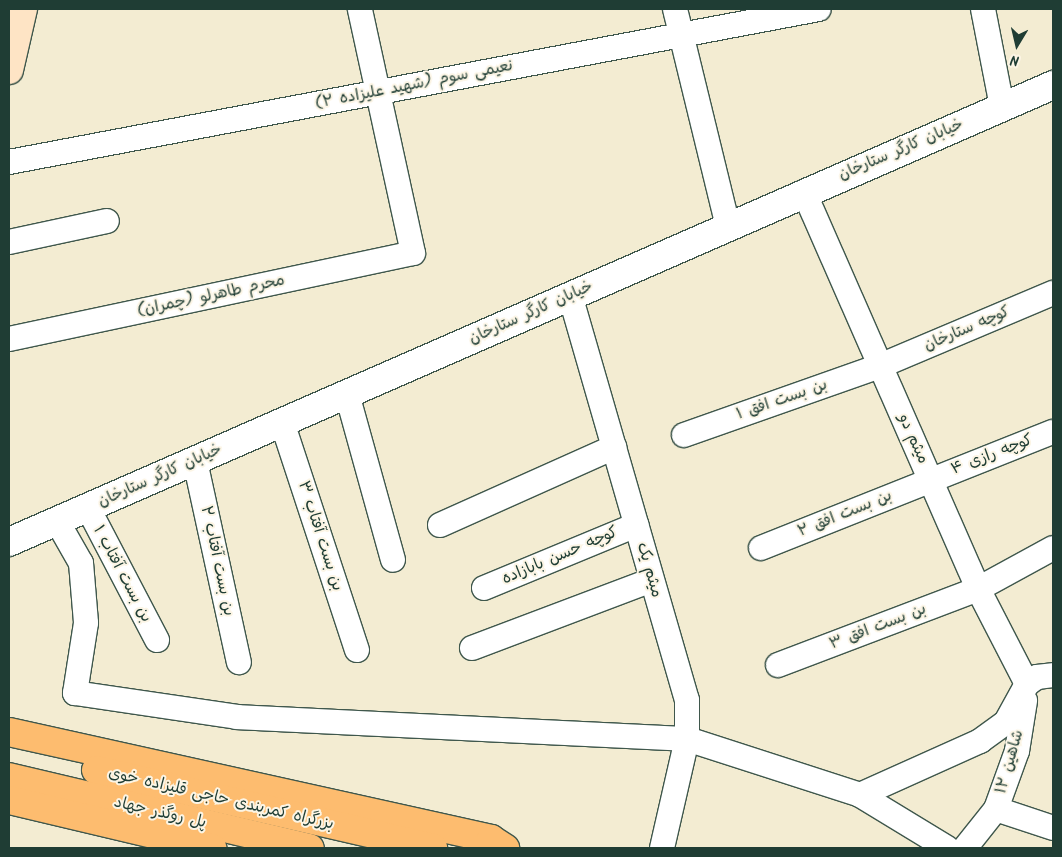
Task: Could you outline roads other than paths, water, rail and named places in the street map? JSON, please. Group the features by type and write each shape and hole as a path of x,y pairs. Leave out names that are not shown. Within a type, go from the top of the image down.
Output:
{"highway":[{"path":"9,732 492,839 505,848"},
{"name":"بزرگراه کمربندی حاجی قلیزاده خوی","path":"9,750 433,848"},
{"name":"پل روگذر جهاد","path":"9,777 310,848"},
{"path":"9,801 212,848"}],"main road":[{"path":"9,70 23,9"}],"street":[{"path":"360,9 378,92"},
{"path":"675,9 728,226"},
{"name":"نعیمی سوم (شهید علیزاده ۲)","path":"9,162 819,9"},
{"path":"983,9 1002,107"},
{"name":"خیابان کارگر ستارخان","path":"9,542 804,192 1053,85"},
{"name":"محرم طاهرلو (چمران)","path":"9,339 413,253 378,92"},
{"name":"میثم دو","path":"804,192 978,589 1028,684"},
{"path":"9,242 107,221"},
{"name":"کوچه ستارخان","path":"880,366 1053,293"},
{"name":"میثم یک","path":"570,295 687,700 687,739 662,848"},
{"name":"بن بست افق ۱","path":"684,435 880,366"},
{"path":"347,394 393,560"},
{"name":"بن بست آفتاب ۳","path":"282,422 357,650"},
{"name":"کوچه رازی ۴","path":"930,479 1053,432"},
{"path":"440,525 614,447"},
{"name":"بن بست آفتاب ۲","path":"195,460 239,662"},
{"name":"بن بست افق ۲","path":"761,548 930,479"},
{"name":"بن بست آفتاب ۱","path":"88,508 157,640"},
{"path":"57,521 81,563 86,623 75,693 237,717 687,739 860,795 947,848"},
{"name":"کوچه حسن بابازاده","path":"484,588 636,525"},
{"name":"بن بست افق ۳","path":"778,665 978,589 1053,548"},
{"path":"472,648 652,580"},
{"path":"860,795 980,741 1006,722 1028,684 1037,677 1053,676"},
{"name":"شاهین ۱۲","path":"1028,684 1016,752 996,810 1053,828"},
{"path":"965,848 996,810"}]}
